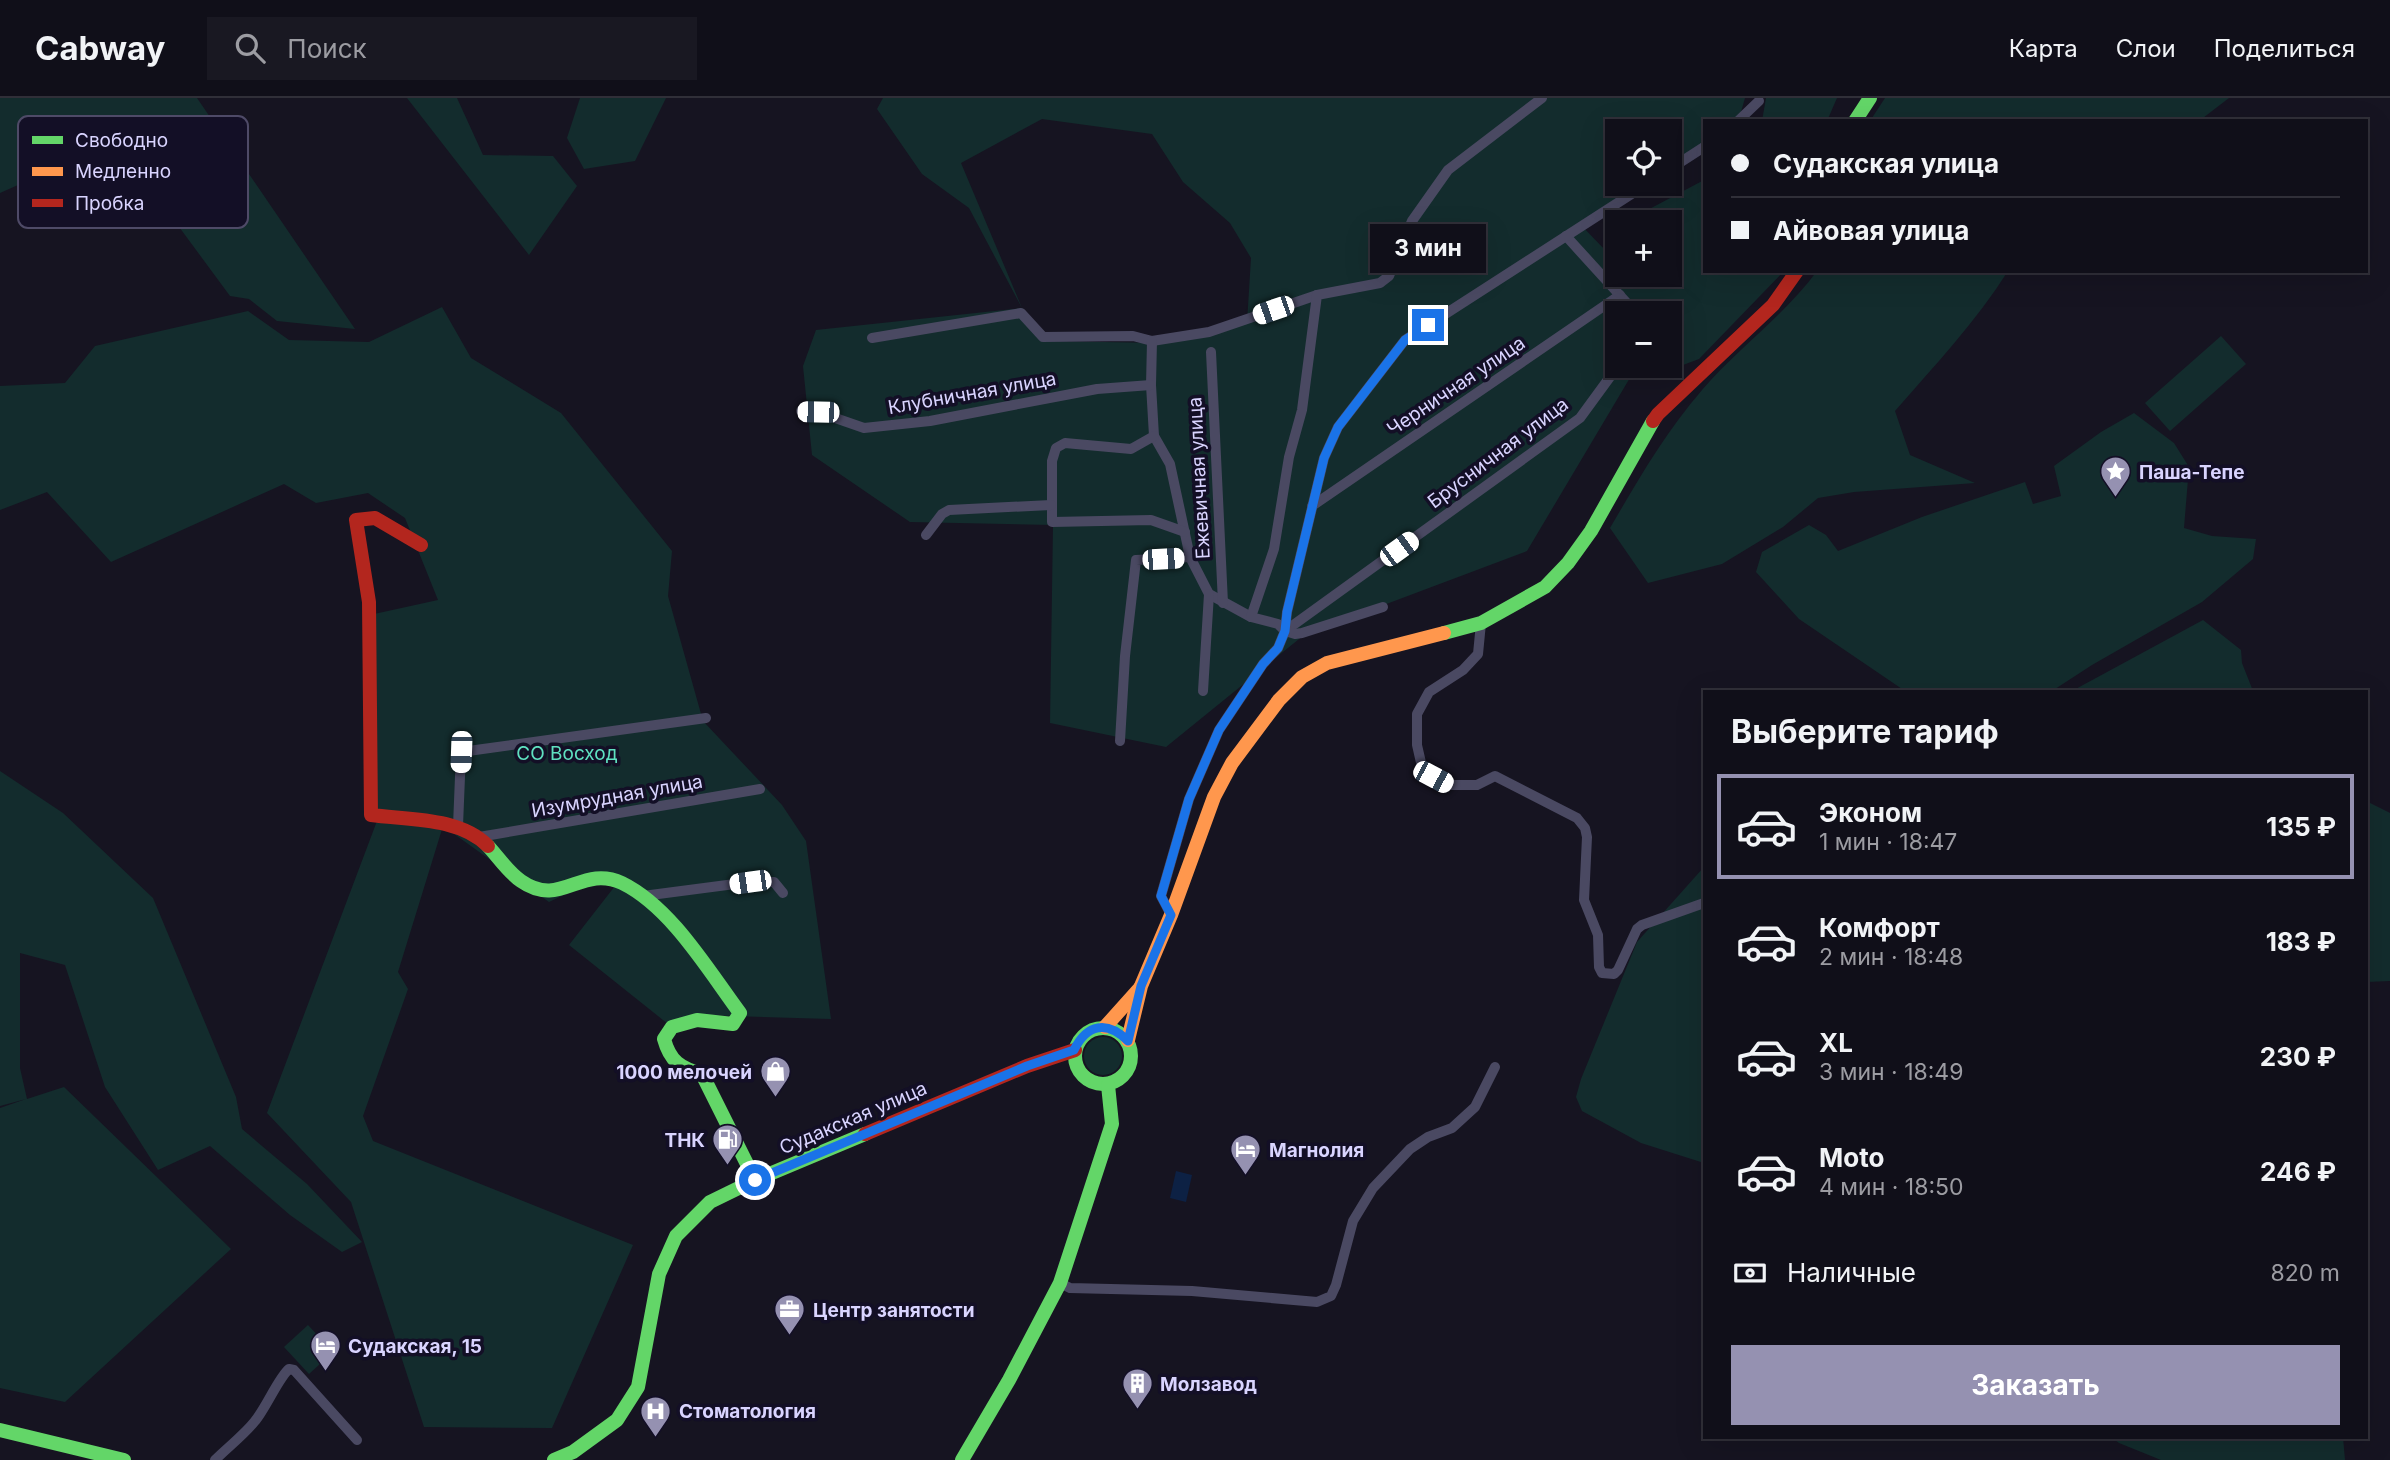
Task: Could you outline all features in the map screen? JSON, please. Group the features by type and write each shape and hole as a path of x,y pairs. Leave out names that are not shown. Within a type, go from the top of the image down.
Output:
{"main road":[{"path":"1856,119 1870,98"},
{"path":"1128,1041 1118,1031 1105,1027 1092,1029 1080,1038 1074,1050 1077,1069 1090,1082 1108,1084 1125,1076 1132,1059 1128,1041 1141,986 1171,915 1201,829 1232,763 1279,700 1302,677 1328,663 1481,623 1545,587 1568,563 1591,531 1658,414 1773,305 1796,273"},
{"path":"421,545 375,518 356,520 369,602 370,815 458,826 479,837 504,867 527,885 545,892 599,877 616,882 643,896 668,920 740,1013 733,1024 697,1020 672,1027 664,1040 668,1056 680,1068 702,1073 755,1180"},
{"path":"1105,1027 1141,986"},
{"name":"Судакская улица","path":"554,1460 573,1452 617,1420 638,1387 659,1274 676,1236 710,1202 755,1180 1027,1066 1074,1050"},
{"path":"962,1460 1009,1380 1060,1283 1112,1124 1108,1084"},
{"path":"0,1430 124,1460"}],"street":[{"path":"872,338 1021,313 1043,337 1133,336 1152,341 1209,332 1317,295 1380,282 1389,276 1412,221 1448,170 1542,98"},
{"path":"1740,119 1759,101"},
{"path":"1682,161 1703,148"},
{"path":"1171,915 1161,896 1189,799 1219,730 1263,664 1278,648 1285,631 1287,612 1324,458 1338,427 1405,340 1628,196"},
{"path":"1566,236 1625,301"},
{"path":"1251,617 1274,549 1289,457 1302,410 1317,295"},
{"name":"Черничная улица","path":"1312,506 1620,295"},
{"path":"1152,341 1154,436 1170,464 1189,558 1209,594 1251,617 1278,624 1285,631 1295,634 1383,607"},
{"name":"Ежевичная улица","path":"1211,352 1223,603"},
{"name":"Брусничная улица","path":"1285,631 1580,418 1609,378"},
{"name":"Клубничная улица","path":"801,411 818,412 864,428 930,421 1097,389 1151,385"},
{"path":"1154,436 1131,449 1065,443 1056,448 1052,461 1052,522 1151,520 1185,533"},
{"path":"926,535 942,514 949,510 1051,505"},
{"path":"1120,741 1125,656 1136,560 1189,558"},
{"path":"1202,691 1209,594"},
{"path":"1481,623 1478,654 1463,670 1429,692 1417,714 1417,744 1422,767 1433,777 1449,785 1477,785 1494,776 1577,818 1585,828 1587,872 1584,900 1598,935 1599,967 1602,973 1614,974 1618,970 1637,929 1642,925 1703,903"},
{"path":"458,826 461,752 706,718"},
{"name":"Изумрудная улица","path":"479,837 760,789"},
{"path":"643,896 750,882 774,883 783,893"},
{"path":"1060,1283 1070,1288 1192,1291 1317,1302 1326,1300 1336,1285 1353,1220 1373,1188 1410,1149 1428,1137 1452,1128 1475,1107 1495,1067"},
{"path":"215,1460 254,1422 276,1390 285,1371 289,1369 294,1370 357,1440"}],"green space":[{"path":"0,98 197,98 209,116 18,116 18,185 0,193"},
{"path":"407,98 457,98 483,155 553,156 577,186 529,255"},
{"path":"580,98 666,98 635,161 584,169 567,138"},
{"path":"883,98 1745,98 1739,119 1703,119 1703,143 1682,156 1682,119 1605,119 1605,196 1621,196 1579,223 1605,250 1605,287 1682,287 1682,210 1648,210 1674,196 1682,196 1682,192 1703,181 1703,273 1782,273 1699,359 1682,365 1682,301 1605,301 1605,378 1630,378 1527,551 1304,635 1166,747 1050,723 1053,525 910,522 812,455 803,366 816,330 1022,308 969,208 922,174 877,109","holes":["1042,119 1152,134 1183,182 1230,223 1251,258 1247,323 1161,343 1048,341 1022,308 961,163"]},
{"path":"1766,98 1837,98 1828,119 1762,119"},
{"path":"1885,98 2229,98 2202,119 1871,119"},
{"path":"248,173 355,329 277,321 249,299 230,296 180,228 248,228"},
{"path":"1815,273 2007,273 1968,326 1895,411 1910,455 1975,483 1854,492 1818,498 1783,527 1722,564 1648,583 1610,528 1653,457 1689,406 1716,375"},
{"name":"СО Восход","path":"442,307 471,358 561,413 672,551 668,596 703,721 782,805 806,841 831,1019 700,1015 668,1024 569,945 615,886 597,879 549,902 443,826 398,972 408,989 363,1116 373,1141 633,1245 552,1428 424,1427 351,1202 267,1113 377,821 365,616 438,600 405,518 368,493 316,503 284,484 111,562 47,492 0,510 0,386 65,383 95,346 248,311 289,340 369,342"},
{"path":"2221,336 2246,364 2170,431 2145,403"},
{"path":"2134,413 2174,443 2189,467 2184,528 2212,536 2256,539 2253,559 2202,602 2054,690 1904,690 1799,619 1756,572 1762,552 1809,525 1826,535 1838,551 1922,517 2025,482 2033,504 2061,496 2054,466 2101,432"},
{"path":"2203,620 2241,650 2242,663 2253,690 2074,690"},
{"path":"0,771 63,813 153,898 236,1097 242,1129 307,1184 362,1242 342,1252 290,1215 210,1146 158,1170 105,1087 65,965 20,953 20,1068 27,1099 64,1087 231,1249 65,1402 0,1388 0,1108 26,1099 0,1106"},
{"path":"2368,802 2390,813 2390,981 2368,982"},
{"path":"1703,868 1703,1163 1641,1143 1582,1111 1576,1097 1637,942"},
{"path":"1103,1037 1116,1043 1122,1056 1116,1069 1103,1075 1090,1069 1084,1056 1090,1043"},
{"path":"308,1325 333,1352 309,1374 284,1347"},
{"path":"2114,1439 2343,1439 2345,1460 2161,1460"}],"water":[{"path":"1176,1171 1192,1175 1186,1202 1170,1198"}],"traffic: fast":[{"path":"1856,119 1870,98"},
{"path":"1444,633 1481,623 1545,587 1568,563 1591,531 1653,421"},
{"path":"488,846 516,877 535,888 560,889 595,879 622,883 657,907 702,959 740,1013 733,1024 697,1020 672,1027 664,1039 669,1053 677,1063 702,1074 755,1180"},
{"path":"1097,1028 1109,1028 1119,1032 1127,1040 1131,1056 1127,1072 1119,1080 1109,1084 1097,1084 1087,1080 1079,1072 1075,1062 1075,1050 1079,1040 1087,1032 1097,1028"},
{"path":"962,1460 1009,1380 1060,1283 1112,1124 1108,1085"},
{"path":"554,1460 573,1452 617,1420 638,1387 659,1274 676,1236 710,1202 865,1134"},
{"path":"0,1430 124,1460"}],"traffic: slow":[{"path":"1128,1040 1141,986 1171,915 1214,797 1232,763 1279,700 1302,677 1327,663 1444,633"},
{"path":"1105,1027 1140,988"}],"traffic: jam":[{"path":"1653,421 1773,305 1796,273"},
{"path":"421,545 375,518 356,520 369,602 371,815 448,825 463,830 488,846"},
{"path":"865,1134 1027,1066 1075,1050"}],"place":[{"name":"Паша-Тепе","path":"2116,499"},
{"name":"1000 мелочей","path":"775,1099"},
{"name":"ТНК","path":"728,1167"},
{"name":"Магнолия","path":"1246,1177"},
{"name":"Центр занятости","path":"790,1337"},
{"name":"Судакская, 15","path":"325,1373"},
{"name":"Молзавод","path":"1137,1411"},
{"name":"Стоматология","path":"656,1438"}],"route":[{"path":"755,1180 1027,1066 1074,1050 1080,1038 1092,1029 1105,1027 1118,1031 1128,1041 1141,986 1171,915 1161,896 1189,799 1219,730 1263,664 1278,648 1285,631 1287,612 1324,458 1338,427 1405,340 1428,325"}]}
